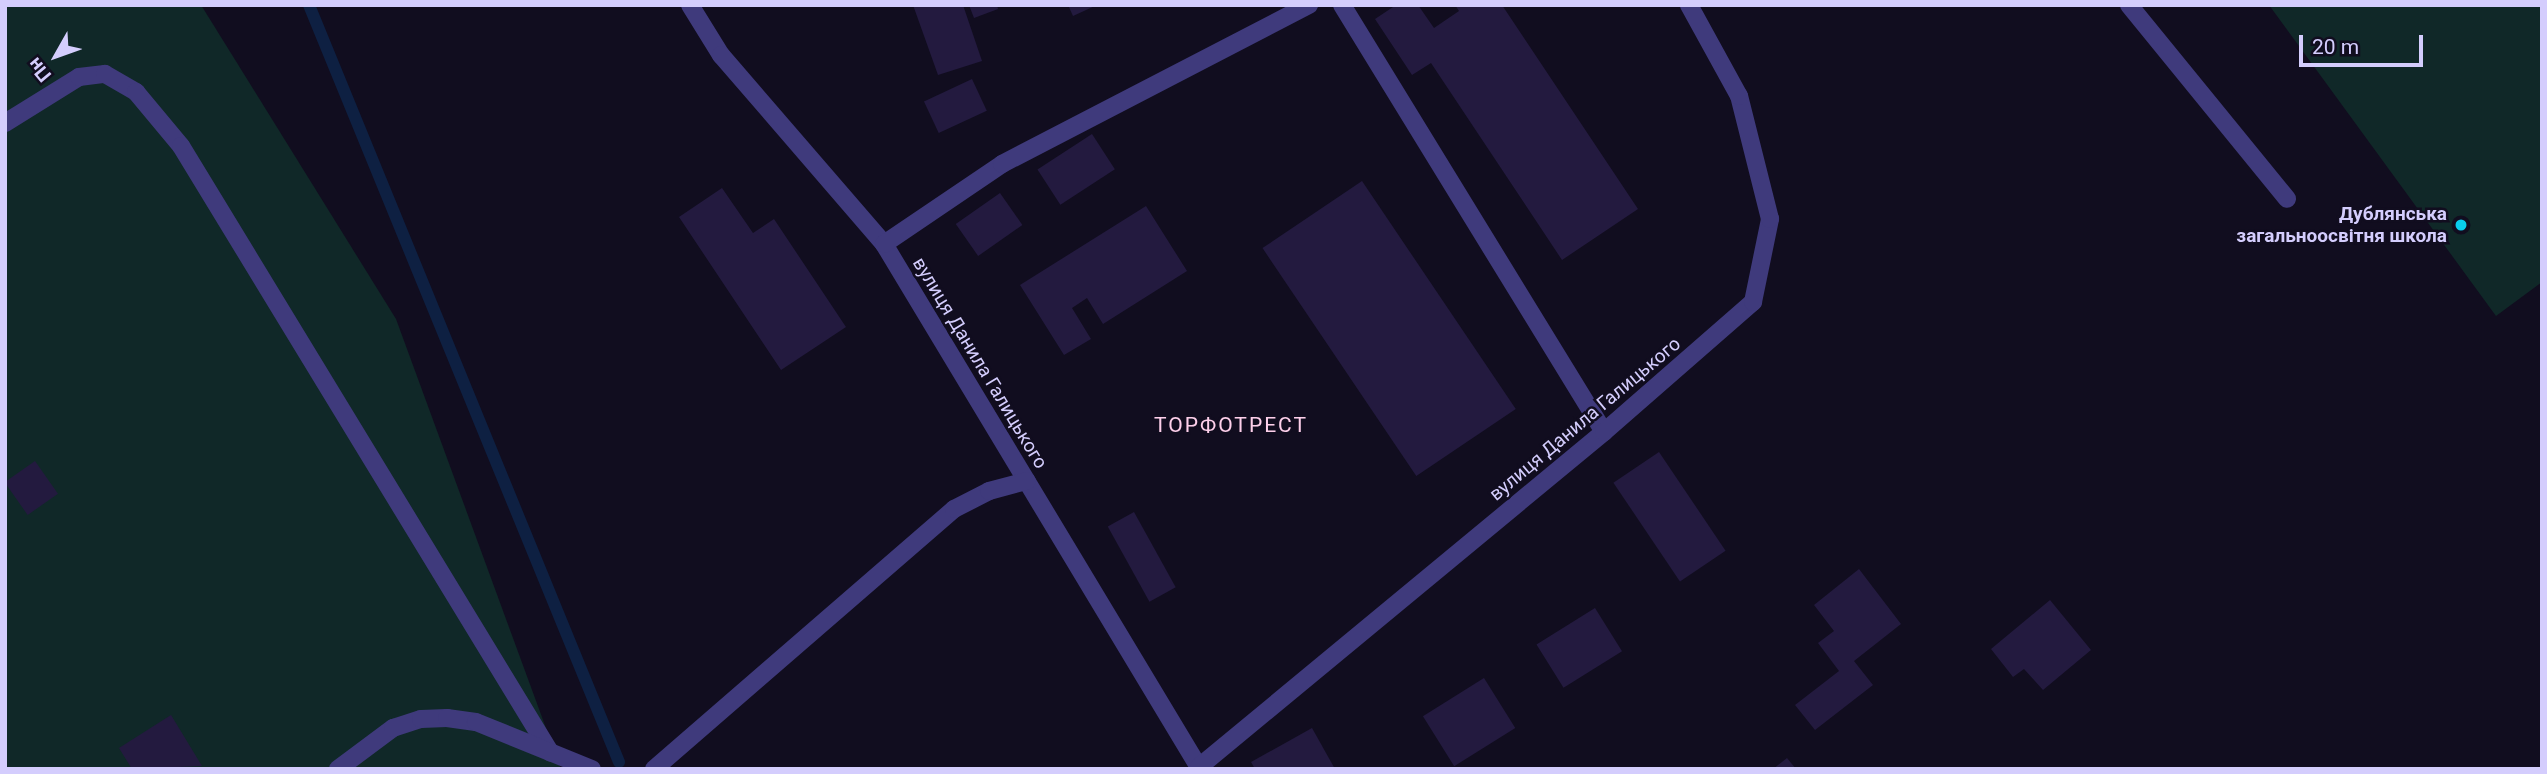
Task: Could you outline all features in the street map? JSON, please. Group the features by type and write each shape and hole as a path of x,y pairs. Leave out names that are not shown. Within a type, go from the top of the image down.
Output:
{"street":[{"name":"вулиця Данила Галицького","path":"690,5 721,55 884,244 1199,768 1604,432 1753,302 1770,219 1739,96 1689,5"},
{"path":"884,244 1002,164 1309,5"},
{"path":"1342,5 1604,432"},
{"path":"2129,5 2287,198"},
{"path":"5,123 79,76 105,74 136,92 181,146 550,752"},
{"path":"654,769 954,509 989,491 1027,481"},
{"path":"338,769 393,728 421,719 476,722 592,769"}],"green space":[{"path":"5,5 201,5 396,319 561,769 5,769"},
{"name":"Дублянська загальноосвітня школа","path":"2269,5 2542,5 2542,282 2496,316"}],"building":[{"path":"913,5 963,5 982,61 938,75"},
{"path":"969,5 997,5 998,9 974,18"},
{"path":"1068,5 1097,5 1073,16"},
{"path":"1396,5 1418,5 1434,28 1459,11 1455,5 1502,5 1638,209 1562,260 1431,63 1412,75 1375,19"},
{"path":"972,79 987,111 939,133 924,101"},
{"path":"1092,134 1115,169 1060,205 1037,169"},
{"path":"1362,181 1516,409 1416,476 1263,248"},
{"path":"722,188 753,233 774,219 846,327 781,370 679,217"},
{"path":"1000,193 1022,225 978,256 956,224"},
{"path":"1146,206 1187,271 1103,324 1087,298 1072,308 1091,339 1064,355 1020,285"},
{"path":"1659,452 1726,551 1680,581 1613,483"},
{"path":"35,461 58,494 28,515 5,482"},
{"path":"1134,512 1176,587 1149,602 1108,527"},
{"path":"1859,569 1901,624 1854,661 1873,685 1815,730 1795,705 1839,671 1818,643 1834,631 1814,605"},
{"path":"2050,600 2091,650 2043,690 2024,669 2013,677 1991,649"},
{"path":"1595,608 1622,651 1564,688 1536,645"},
{"path":"1484,678 1515,728 1454,766 1423,716"},
{"path":"171,715 202,766 132,769 119,748"},
{"path":"1312,728 1335,769 1255,769 1251,762"},
{"path":"1787,758 1796,769 1773,769"}],"waterway":[{"path":"309,5 619,762"}],"place":[{"name":"Дублянська загальноосвітня школа","path":"2461,225"}],"district":[{"name":"ТОРФОТРЕСТ","path":"1231,425"}]}
